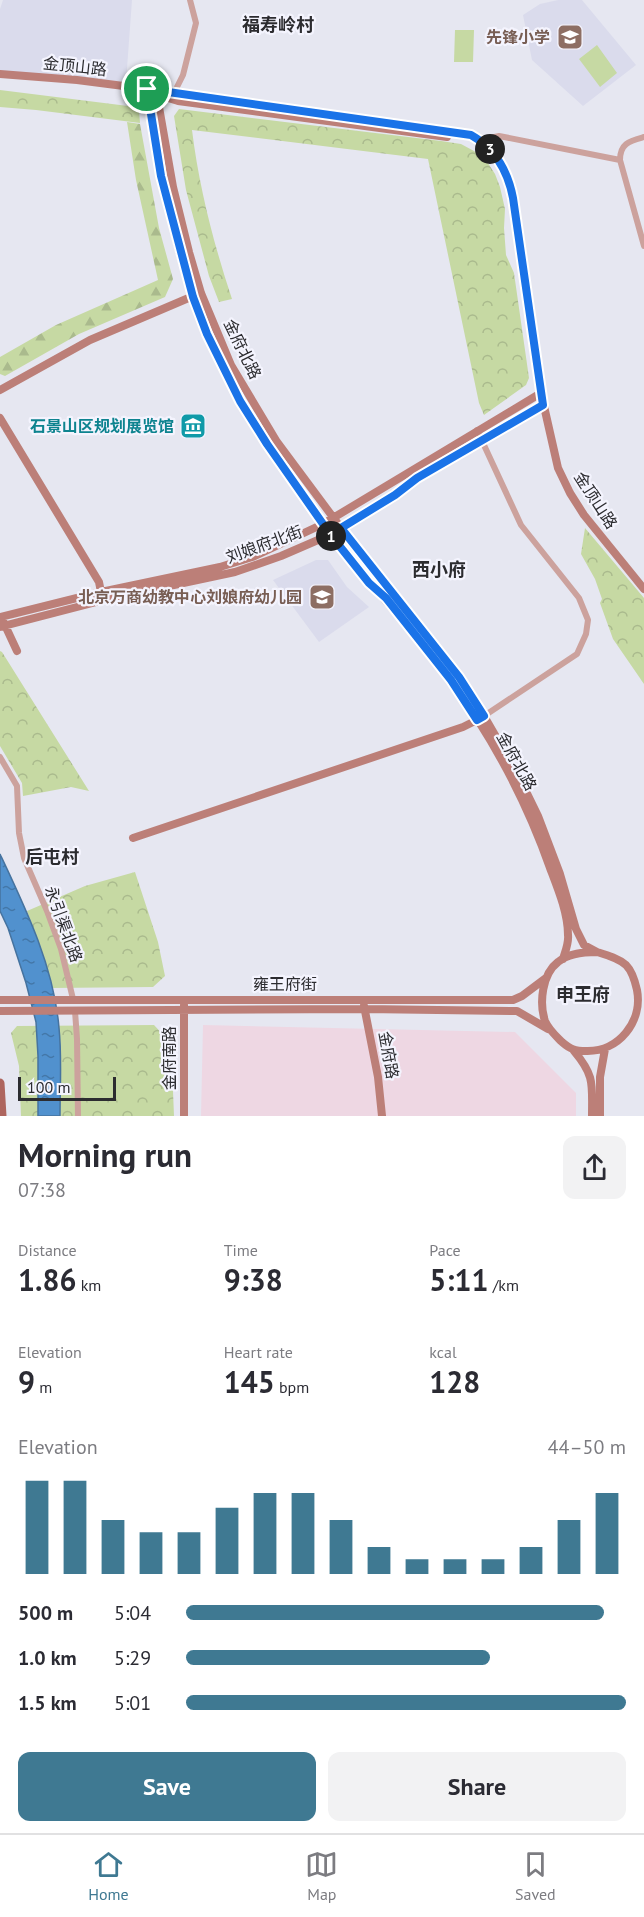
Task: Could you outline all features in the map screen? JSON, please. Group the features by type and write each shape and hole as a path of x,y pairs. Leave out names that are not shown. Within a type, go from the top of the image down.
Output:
{"main road":[{"name":"金顶山路","path":"0,75 77,80 174,93 471,135 481,140 503,168 512,190 541,393 558,468 586,519 644,589"},
{"name":"金顶山路","path":"154,92 178,101 481,140"},
{"name":"金府北路","path":"154,92 207,334 240,401 330,534 369,583 386,598 481,718 518,775 538,816 561,874 576,929 584,945 597,952"},
{"name":"金府北路","path":"197,295 231,365 277,442 341,528 459,677 531,818 543,848 566,917 568,936 562,959"},
{"path":"0,390 90,340 197,295"},
{"name":"刘娘府北街","path":"1,622 101,592 237,562 277,546 334,518 541,393"},
{"name":"刘娘府北街","path":"1,622 251,567 281,556 341,528 543,405"},
{"path":"0,418 99,582 101,592"},
{"path":"1,622 17,651"},
{"path":"133,838 463,728 481,718"},
{"path":"574,1051 605,1049 629,1029 638,1009 635,982 628,968 619,960 597,952 579,953 557,962 546,978 542,997 542,1012 549,1029 585,1064 592,1080 592,1116"},
{"name":"雍王府街","path":"0,1000 513,1000 546,978"},
{"name":"金府南路","path":"184,999 184,1116"},
{"path":"15,1000 13,1005 16,1011"},
{"name":"金府路","path":"362,1000 378,1077 382,1116"},
{"name":"雍王府街","path":"0,1011 364,1009 517,1011 549,1029"},
{"path":"600,1116 600,1077 605,1049"},
{"path":"0,1083 2,1116"}],"street":[{"path":"174,93 183,75 196,23 190,0"},
{"path":"481,140 499,136 620,160"},
{"path":"644,137 627,142 622,147 620,160 644,246"},
{"path":"477,430 521,525 579,598 588,620 586,634 578,654 481,718"},
{"name":"永引渠北路","path":"0,757 17,786 19,833 24,858 61,949 71,999"},
{"path":"73,1011 77,1039 78,1116"}],"shaded area":[{"path":"3,0 132,0 126,82 0,71 0,9"},
{"name":"先锋小学","path":"558,0 582,0 636,65 583,106 532,60 523,15 540,4"},
{"name":"北京万商幼教中心刘娘府幼儿园","path":"316,560 328,560 347,587 369,607 319,642 273,580"},
{"path":"203,1025 515,1032 576,1093 576,1116 201,1116"}],"green space":[{"path":"455,30 474,30 473,62 454,62"},
{"path":"597,45 617,73 600,87 579,59"},
{"path":"0,90 136,107 139,111 140,123 0,107"},
{"path":"179,109 461,144 486,160 495,174 505,209 506,255 514,273 529,378 526,385 484,415 479,403 428,159 192,130 208,216 232,299 219,302 209,276 186,190 174,116"},
{"path":"127,122 140,124 159,228 173,279 165,297 79,334 5,376 0,374 0,357 56,325 158,280 136,180"},
{"path":"585,528 644,598 644,684 613,639 600,603 602,599 595,579 581,554"},
{"path":"0,651 89,791 71,787 23,796 22,783 0,746"},
{"path":"135,872 158,942 165,976 153,987 52,988 27,911 85,886"},
{"path":"154,1025 167,1039 167,1071 173,1091 174,1116 21,1116 19,1066 11,1033 17,1026"}],"water":[{"path":"0,854 29,917 51,983 60,1039 60,1116 38,1116 36,1022 26,983 0,911"}],"place":[{"name":"先锋小学","path":"570,37"},
{"name":"石景山区规划展览馆","path":"193,426"},
{"name":"北京万商幼教中心刘娘府幼儿园","path":"322,597"}],"district":[{"name":"福寿岭村","path":"278,24"},
{"name":"西小府","path":"439,569"},
{"name":"后屯村","path":"52,856"},
{"name":"申王府","path":"583,994"}],"route":[{"path":"147,89 471,135 481,140 491,150 503,168 510,182 513,198 543,405 417,478 395,495 341,528 459,677 484,716 477,720 451,680 386,598 369,583 330,534 240,401 207,334 193,297 161,176 147,89"}]}
